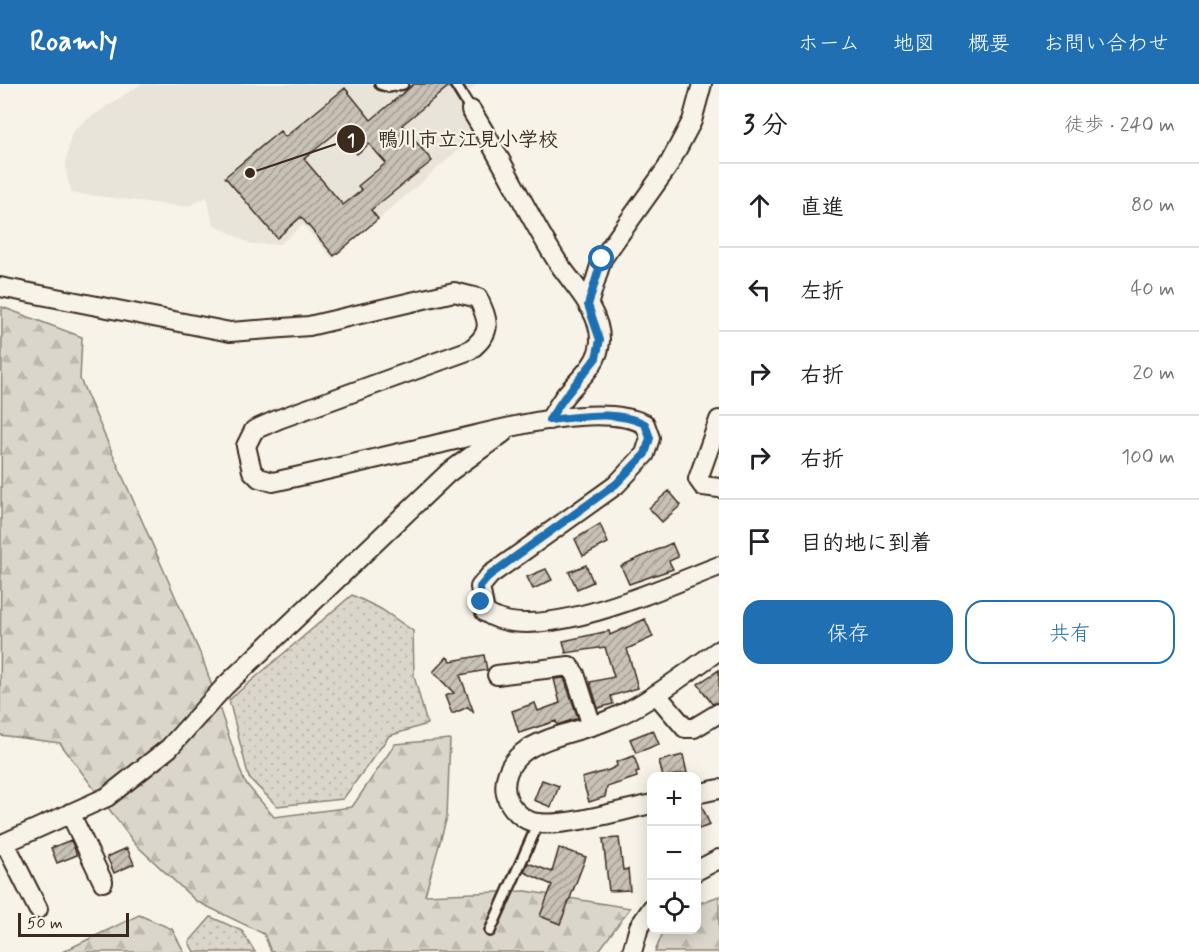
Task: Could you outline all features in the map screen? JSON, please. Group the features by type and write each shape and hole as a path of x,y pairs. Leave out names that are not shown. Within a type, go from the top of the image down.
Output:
{"street":[{"path":"588,305 602,259 667,168 693,121 702,84"},
{"path":"471,110 498,153 557,260 588,305 600,340 596,358 549,420"},
{"path":"0,287 230,332 309,326 454,292 478,298 486,315 488,328 482,340 470,350 279,418 254,430 246,446 252,471 259,478 273,482 549,420 600,415 631,417 645,424 650,438 645,454 616,484 490,575 480,587 485,612 497,621 519,624 591,614 719,566"},
{"path":"719,420 698,479 703,486 719,488"},
{"path":"38,909 2,844 107,797 170,748 225,686 448,473 509,428"},
{"path":"647,805 581,819 538,824 522,816 508,803 504,785 509,767 521,753 534,746 608,720 656,694 719,650"},
{"path":"497,675 569,666 575,674 592,726"},
{"path":"656,694 685,728 694,728 719,713"},
{"path":"701,793 719,789"},
{"path":"70,813 103,882"},
{"path":"701,868 719,859"},
{"path":"632,952 639,927 647,914"}],"lane":[{"path":"380,84 390,87 403,84"},
{"path":"455,84 471,110"},
{"path":"490,931 538,824"}],"shaded area":[{"path":"141,84 477,84 457,101 474,130 470,140 333,259 303,225 280,244 251,244 213,224 207,197 187,207 72,193 67,177 66,161 71,134 83,122"}],"green space":[{"path":"2,307 82,337 80,379 203,660 244,781 274,817 352,807 395,744 450,739 447,817 425,895 526,891 630,908 598,952 271,952 264,934 196,901 135,844 60,743 0,735"},
{"path":"352,595 381,609 413,631 414,676 427,724 389,736 343,799 277,806 249,778 229,700"},
{"path":"719,896 719,952 655,952 662,934 701,934 701,903"},
{"path":"139,915 172,929 184,952 62,952"},
{"path":"211,917 242,931 255,952 194,952 189,942"}],"building":[{"path":"414,84 448,84 449,86 402,125 432,161 371,210 378,219 334,256 301,217 277,238 225,177 280,131 285,137 345,88 371,120","holes":["338,131 357,154 369,144 386,163 358,186 362,190 343,205 304,159"]},
{"path":"669,491 681,505 662,522 649,508"},
{"path":"600,524 608,543 583,556 575,539"},
{"path":"672,543 678,557 669,561 673,569 629,584 621,566"},
{"path":"586,565 593,582 577,589 569,572"},
{"path":"546,569 552,580 533,589 527,577"},
{"path":"645,619 653,637 627,649 638,688 611,696 613,704 598,708 590,682 614,677 605,647 566,653 563,641 609,631 610,635"},
{"path":"484,655 487,670 460,675 474,713 468,707 452,714 445,696 454,693 433,672 447,657 451,661"},
{"path":"719,670 719,702 712,704 698,684"},
{"path":"564,678 578,718 557,725 556,721 519,733 512,711 535,703 538,711 560,703 554,679"},
{"path":"653,730 659,744 636,753 630,739"},
{"path":"683,755 687,772 662,772 659,761"},
{"path":"634,756 639,771 636,772 637,777 607,787 605,797 589,802 582,778 609,770 617,766 616,762"},
{"path":"542,780 559,786 551,807 534,800"},
{"path":"701,804 710,825 701,828"},
{"path":"619,838 623,870 628,869 630,890 609,891 603,839"},
{"path":"71,840 77,855 57,863 51,848"},
{"path":"127,848 134,864 114,873 107,857"},
{"path":"559,848 586,857 560,924 540,916 552,885 524,872 528,863 552,872"}],"place":[{"name":"鴨川市立江見小学校","path":"250,173"}],"route":[{"path":"481,602 480,587 490,575 616,484 645,454 650,438 645,424 631,417 600,415 549,420 596,358 600,340 588,305 602,259"}]}
